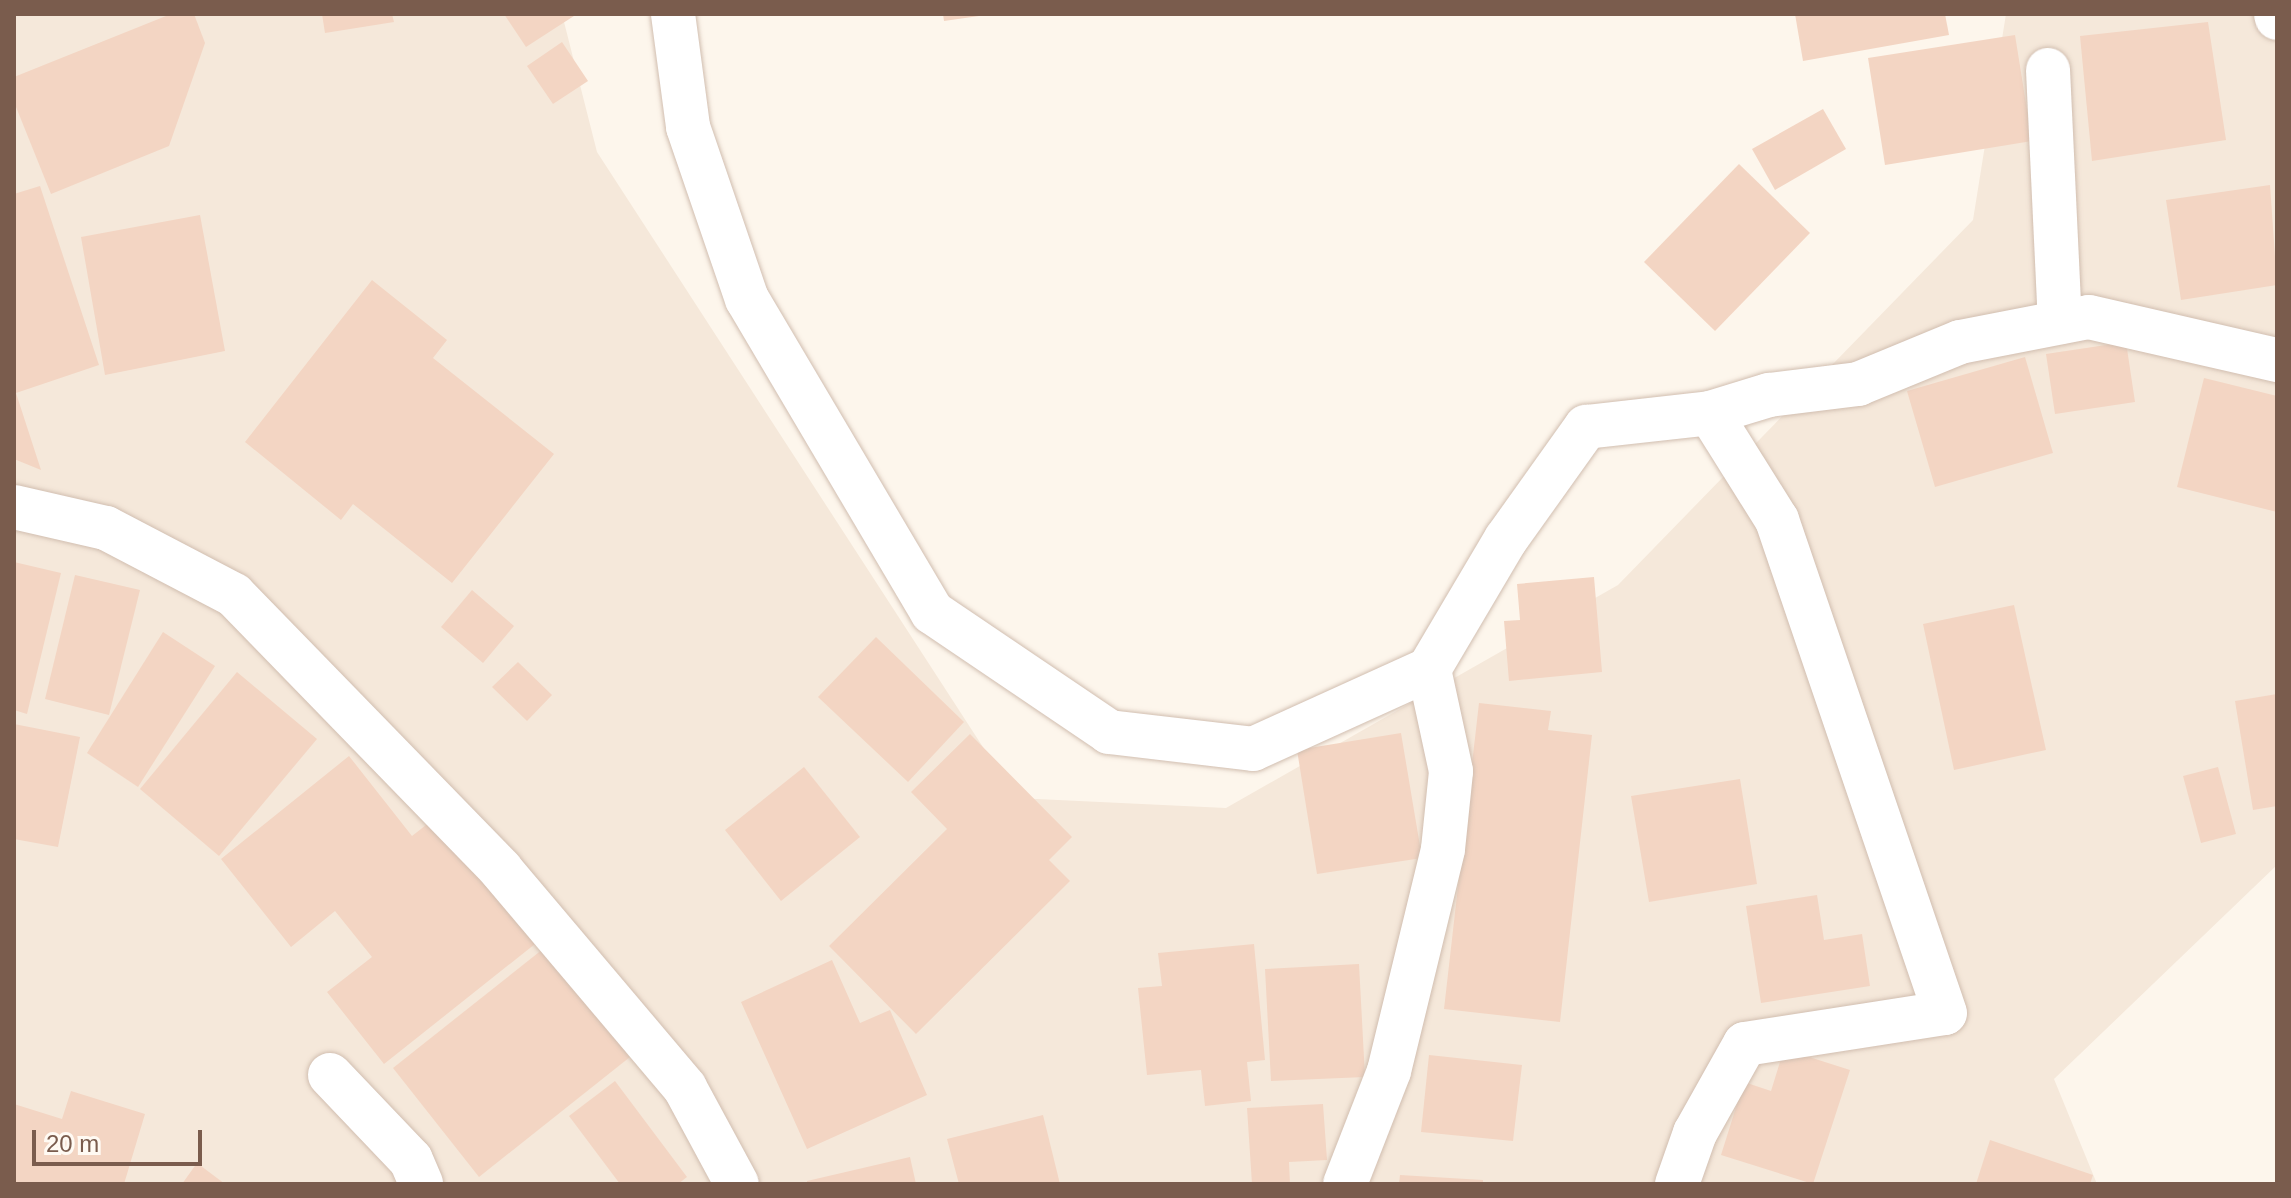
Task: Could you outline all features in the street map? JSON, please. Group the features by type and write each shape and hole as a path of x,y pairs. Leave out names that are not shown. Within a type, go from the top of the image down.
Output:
{"street":[{"path":"673,14 688,127 747,299 932,612 1109,732 1253,749 1429,669 1506,539 1586,427 1710,413 1769,395 1858,384 1960,342 2089,317 2277,360"},
{"path":"2048,70 2060,322"},
{"path":"1677,1184 1695,1133 1745,1044 1945,1013 1777,520 1710,413"},
{"path":"14,507 106,528 234,595 501,870 685,1088 737,1184"},
{"path":"1345,1184 1389,1071 1443,849 1451,771 1429,669"},
{"path":"330,1075 411,1160 421,1184"}],"shaded area":[{"path":"14,14 562,14 597,152 1016,798 1226,808 1618,585 1973,220 2006,14 2277,14 2277,865 2054,1079 2097,1184 14,1184"}],"building":[{"path":"171,14 194,14 205,43 169,146 51,194 14,102 14,77"},
{"path":"322,14 392,14 394,22 325,33"},
{"path":"504,14 577,14 526,47"},
{"path":"943,14 979,14 979,16 944,21"},
{"path":"1795,14 1945,14 1949,35 1803,61"},
{"path":"2208,22 2226,140 2092,161 2080,36"},
{"path":"2015,35 2032,141 1885,165 1868,58"},
{"path":"562,42 588,81 553,104 527,66"},
{"path":"1823,109 1846,149 1775,190 1752,149"},
{"path":"1739,164 1810,233 1715,331 1644,262"},
{"path":"2270,185 2277,285 2181,300 2166,200"},
{"path":"40,186 99,365 16,393 41,470 14,459 14,194"},
{"path":"200,215 225,351 105,375 81,237"},
{"path":"372,280 447,340 433,358 554,454 452,583 353,504 341,520 245,442"},
{"path":"2126,342 2135,402 2055,414 2046,354"},
{"path":"2025,357 2053,453 1935,487 1907,391"},
{"path":"2204,378 2277,396 2277,512 2177,487"},
{"path":"14,562 61,573 27,714 14,710"},
{"path":"75,575 140,590 109,715 45,699"},
{"path":"1594,577 1602,672 1509,681 1504,621 1520,620 1517,584"},
{"path":"472,590 514,626 483,663 441,627"},
{"path":"2014,605 2046,750 1954,770 1923,624"},
{"path":"163,632 215,666 138,787 87,753"},
{"path":"876,637 964,722 908,782 818,697"},
{"path":"518,662 552,695 527,721 492,687"},
{"path":"237,672 317,739 219,856 140,789"},
{"path":"2277,694 2277,806 2253,810 2235,701"},
{"path":"1479,703 1551,711 1548,730 1592,735 1560,1022 1444,1009"},
{"path":"14,724 80,737 58,847 14,839"},
{"path":"1401,733 1422,858 1317,874 1297,750"},
{"path":"970,734 1072,837 1049,860 1070,881 916,1034 829,946 947,829 911,792"},
{"path":"349,756 412,836 435,818 535,944 384,1064 327,992 372,957 335,911 291,947 221,859"},
{"path":"804,767 860,837 781,901 725,830"},
{"path":"2218,767 2236,834 2201,843 2183,776"},
{"path":"1740,779 1757,884 1649,902 1631,796"},
{"path":"1817,895 1824,940 1862,934 1870,986 1761,1003 1746,906"},
{"path":"1254,944 1265,1060 1247,1062 1251,1101 1205,1106 1201,1070 1147,1075 1138,988 1162,986 1158,953"},
{"path":"543,949 630,1057 479,1177 393,1068"},
{"path":"832,960 860,1023 890,1010 927,1095 807,1149 741,1002"},
{"path":"1359,964 1365,1077 1271,1081 1265,969"},
{"path":"1784,1049 1850,1070 1813,1184 1721,1155 1744,1082 1771,1091"},
{"path":"1429,1055 1522,1065 1513,1141 1421,1132"},
{"path":"615,1081 687,1177 678,1184 620,1184 569,1116"},
{"path":"71,1091 145,1114 124,1184 14,1184 14,1104 62,1119"},
{"path":"1323,1104 1327,1160 1289,1162 1290,1184 1252,1184 1247,1108"},
{"path":"1043,1115 1060,1184 959,1184 947,1139"},
{"path":"1990,1140 2093,1175 2090,1184 1976,1184"},
{"path":"910,1157 916,1184 807,1184 807,1181"},
{"path":"197,1163 225,1184 182,1184"},
{"path":"1400,1175 1483,1180 1483,1184 1399,1184"}]}
